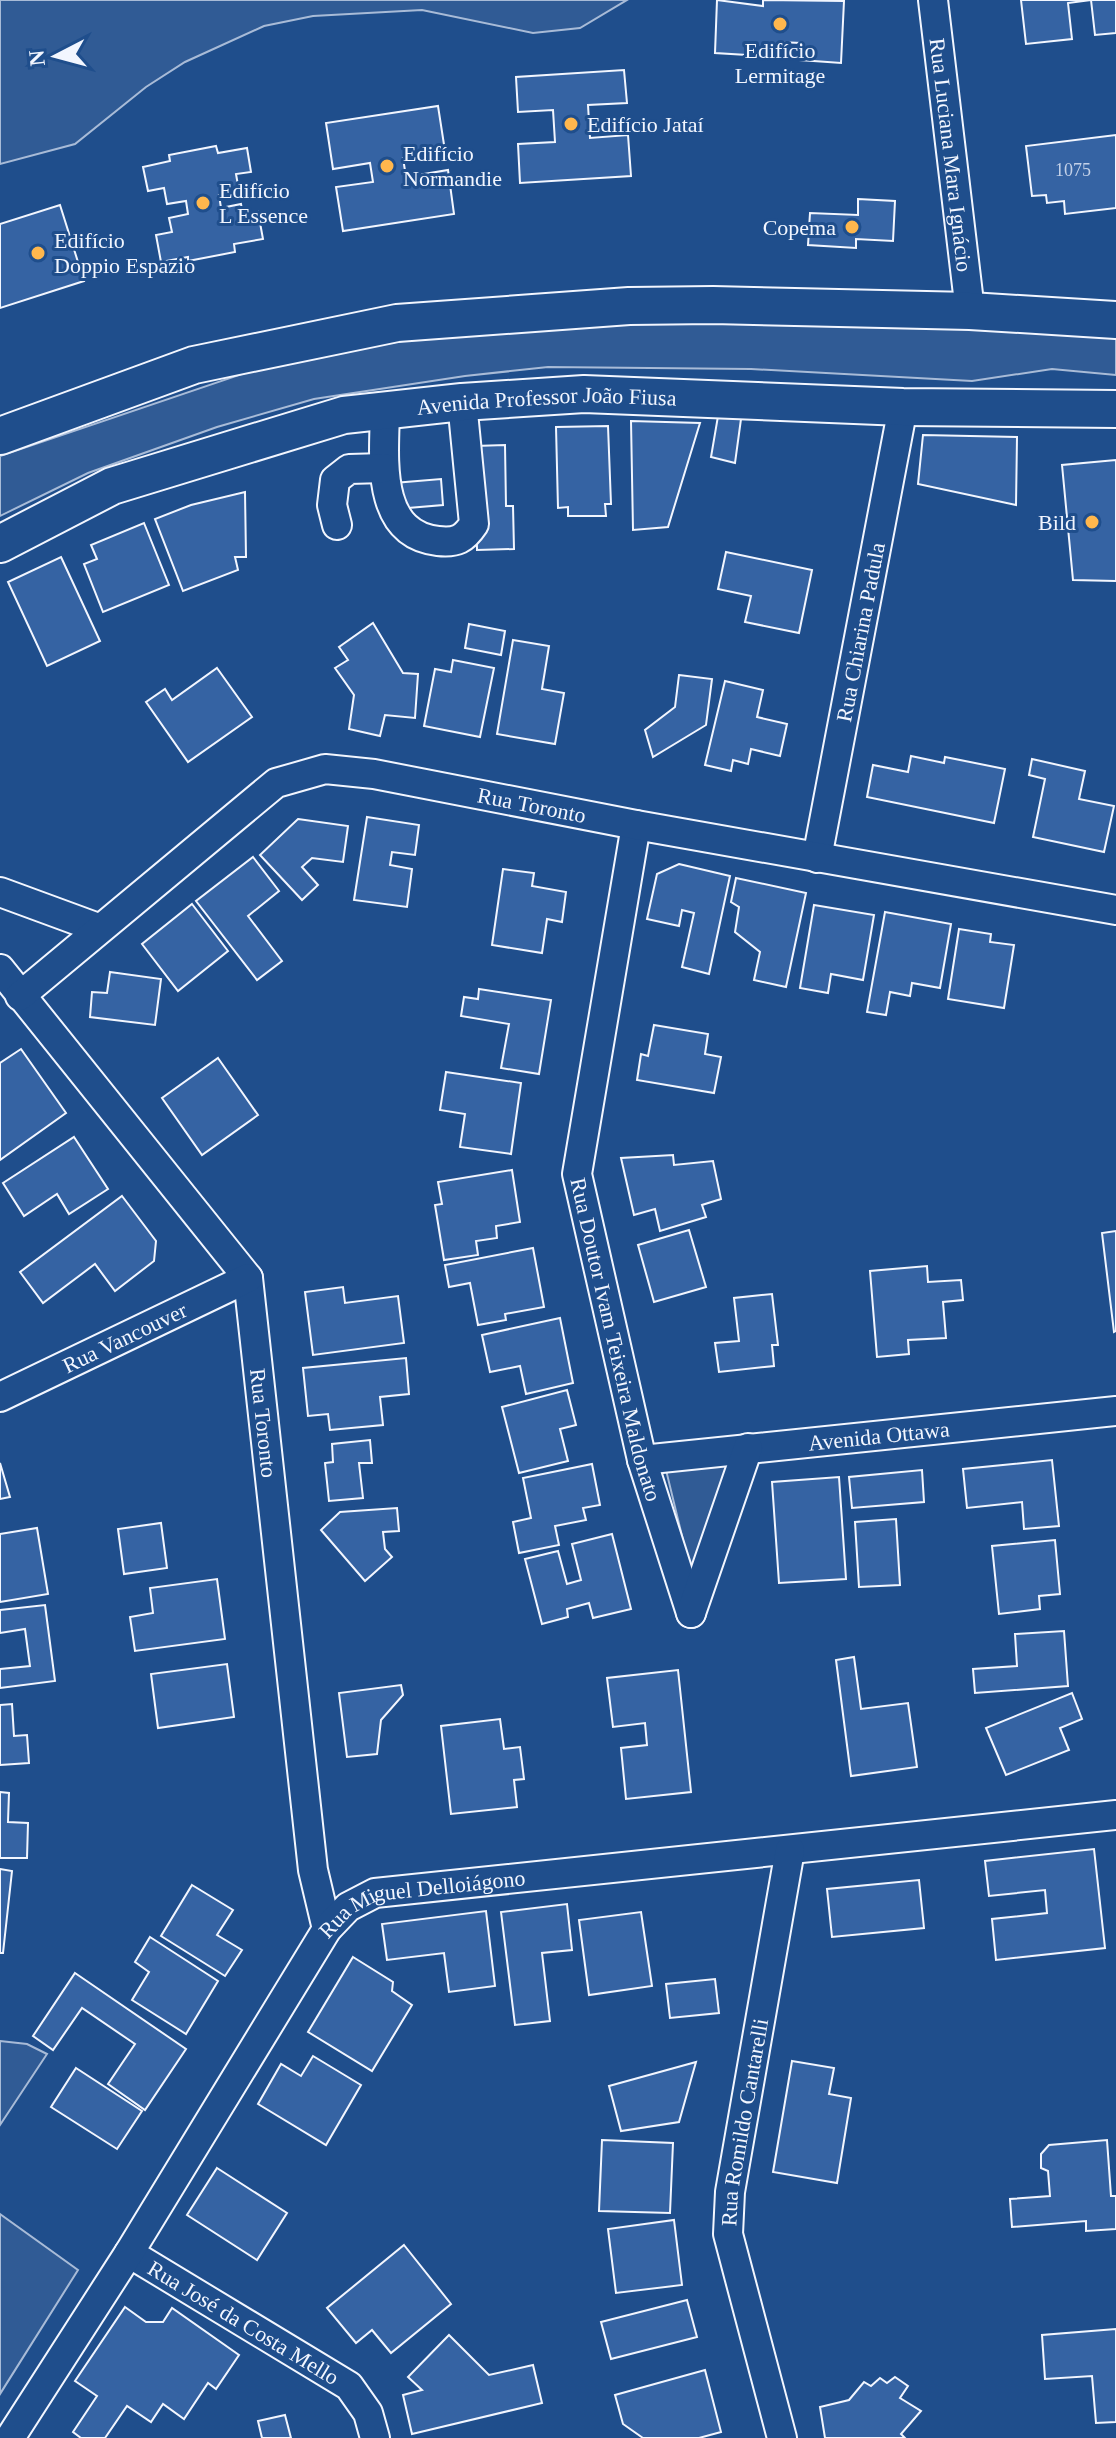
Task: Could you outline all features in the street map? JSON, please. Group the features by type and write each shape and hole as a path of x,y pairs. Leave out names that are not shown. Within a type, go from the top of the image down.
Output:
{"main road":[{"path":"0,436 194,365 397,323 629,306 970,311 1116,320"},
{"name":"Avenida Professor João Fiusa","path":"0,544 112,486 344,415 462,402 584,394 903,407 1116,409"}],"street":[{"name":"Rua Luciana Mara Ignácio","path":"933,0 970,311"},
{"path":"385,411 384,468 393,513 409,530 432,540 450,542 465,538 474,524 475,502 462,402"},
{"name":"Rua Chiarina Padula","path":"817,858 903,407"},
{"path":"337,525 332,505 335,480 349,469 384,468"},
{"name":"Rua Toronto","path":"20,996 276,783 325,769 374,774 636,825 1116,910"},
{"name":"Rua Doutor Ivam Teixeira Maldonato","path":"636,825 577,1174 642,1460 691,1613 748,1448"},
{"path":"0,892 98,928"},
{"path":"0,969 248,1278"},
{"name":"Rua Toronto","path":"248,1278 313,1870 327,1929"},
{"name":"Rua Vancouver","path":"0,1397 248,1278"},
{"name":"Avenida Ottawa","path":"642,1460 1116,1411"},
{"name":"Rua Miguel Delloiágono","path":"10,2438 129,2253 327,1929 348,1907 375,1893 1116,1815"},
{"name":"Rua Romildo Cantarelli","path":"782,2438 728,2234 730,2192 790,1850"},
{"name":"Rua José da Costa Mello","path":"129,2253 349,2386 368,2413 375,2438"}],"shaded area":[{"path":"0,0 627,0 580,28 533,33 422,10 313,16 264,26 185,62 146,87 75,144 0,164"},
{"path":"647,317 1116,334 1116,375 1052,369 972,381 751,369 548,367 465,376 314,399 217,427 88,473 0,516 0,456 292,357 486,329"},
{"path":"729,1465 691,1573 666,1470"},
{"path":"0,2041 27,2044 47,2054 0,2125"},
{"path":"0,2214 78,2270 0,2394"}],"building":[{"name":"Edifício Lermitage","path":"717,0 763,6 763,0 844,1 841,63 800,60 801,43 779,42 778,57 715,53"},
{"path":"1021,0 1091,0 1068,3 1072,39 1026,44"},
{"path":"1091,0 1116,0 1116,33 1095,35"},
{"name":"Edifício Jataí","path":"624,70 627,103 588,105 590,138 628,135 631,176 520,183 518,144 555,142 553,110 518,112 516,77"},
{"name":"Edifício Normandie","path":"438,106 445,151 403,158 406,177 448,170 454,214 343,231 336,187 373,182 370,163 333,169 326,123"},
{"path":"1116,135 1116,208 1065,214 1064,201 1047,203 1046,195 1032,196 1026,146"},
{"name":"Edifício L Essence","path":"216,146 218,153 247,148 251,172 236,174 239,191 219,195 221,208 241,204 243,215 258,212 263,239 234,244 235,252 188,261 188,257 161,262 156,235 172,232 169,218 188,214 186,201 167,204 164,188 148,191 143,167 170,161 169,155"},
{"name":"Copema","path":"858,199 895,201 893,241 856,239 856,248 808,245 810,213 858,215"},
{"name":"Edifício Doppio Espazio","path":"60,205 84,281 0,308 0,224"},
{"path":"718,416 741,419 735,463 711,457"},
{"path":"631,421 700,423 668,527 633,530"},
{"path":"608,426 611,504 605,504 606,516 568,516 568,507 558,508 556,427"},
{"path":"923,435 1017,437 1016,505 918,484"},
{"path":"505,445 506,506 513,506 514,549 477,550 475,446"},
{"name":"Bild","path":"1116,460 1116,581 1073,580 1062,465"},
{"path":"441,479 443,505 396,509 394,483"},
{"path":"245,492 246,557 235,557 238,570 183,591 155,519 191,505"},
{"path":"144,523 169,585 103,612 84,564 97,559 91,545"},
{"path":"726,552 812,570 799,633 745,622 751,596 718,589"},
{"path":"61,557 100,641 47,666 8,582"},
{"path":"373,623 403,673 418,674 415,718 385,715 380,736 349,729 354,695 335,668 348,660 339,647"},
{"path":"469,624 505,631 501,655 465,648"},
{"path":"513,640 549,646 542,689 564,693 555,744 497,734"},
{"path":"453,660 494,668 480,737 424,726 435,669 451,672"},
{"path":"217,668 252,717 188,762 146,702 165,689 172,700"},
{"path":"679,675 712,679 706,725 653,757 645,730 675,707"},
{"path":"725,681 763,690 757,717 787,724 780,756 751,749 748,764 733,760 731,771 705,765"},
{"path":"911,756 944,763 945,757 1005,769 994,823 867,797 873,765 908,772"},
{"path":"1032,759 1085,771 1079,799 1114,806 1104,852 1033,837 1045,779 1029,775"},
{"path":"367,817 419,825 415,855 392,852 390,865 412,869 407,907 354,900"},
{"path":"298,819 348,826 343,862 312,858 302,867 318,885 302,900 260,855"},
{"path":"253,857 279,891 248,916 282,961 257,980 196,901"},
{"path":"679,864 730,876 709,974 682,967 694,913 682,910 679,926 647,919 657,874"},
{"path":"503,869 534,873 532,886 566,892 562,922 547,919 542,953 492,945"},
{"path":"736,878 806,893 786,987 754,980 760,952 735,932 739,907 731,902"},
{"path":"192,904 228,951 178,991 142,944"},
{"path":"814,905 874,915 863,980 831,974 828,993 800,988"},
{"path":"885,912 951,924 940,988 912,983 910,996 890,992 886,1015 867,1012"},
{"path":"959,929 991,934 990,942 1014,945 1004,1008 948,999"},
{"path":"110,972 161,979 155,1025 90,1017 92,992 107,993"},
{"path":"479,989 551,1000 539,1074 501,1068 509,1024 461,1016 464,997 478,999"},
{"path":"654,1025 708,1034 705,1054 721,1057 714,1093 637,1080 641,1054 648,1056"},
{"path":"21,1049 66,1113 0,1160 0,1063"},
{"path":"218,1058 258,1115 202,1155 162,1098"},
{"path":"446,1072 521,1083 511,1154 460,1147 465,1114 440,1110"},
{"path":"74,1137 108,1189 69,1214 57,1194 24,1216 3,1183"},
{"path":"673,1155 674,1165 713,1161 721,1199 702,1205 706,1217 660,1231 655,1209 634,1215 621,1158"},
{"path":"512,1170 520,1222 496,1226 497,1238 476,1241 478,1255 444,1260 435,1205 442,1204 438,1182"},
{"path":"122,1196 156,1241 154,1261 115,1291 95,1264 43,1303 20,1272"},
{"path":"689,1230 706,1287 654,1302 638,1245"},
{"path":"1116,1231 1116,1331 1114,1332 1102,1233"},
{"path":"533,1248 544,1307 505,1314 506,1320 478,1325 470,1283 449,1287 445,1265"},
{"path":"927,1266 928,1282 961,1280 963,1300 943,1302 946,1338 908,1340 909,1354 877,1357 870,1271"},
{"path":"343,1287 345,1303 398,1296 404,1343 313,1355 305,1292"},
{"path":"772,1294 778,1345 772,1345 774,1366 719,1372 715,1343 739,1341 734,1298"},
{"path":"560,1318 573,1383 526,1394 520,1366 490,1372 482,1335"},
{"path":"406,1358 409,1394 380,1397 383,1425 330,1430 328,1414 308,1416 303,1368"},
{"path":"567,1390 576,1425 560,1429 568,1461 519,1473 502,1407"},
{"path":"370,1440 372,1463 359,1463 363,1498 329,1501 325,1463 333,1462 332,1444"},
{"path":"1052,1460 1059,1526 1024,1529 1022,1502 967,1508 963,1469"},
{"path":"0,1463 10,1497 0,1499"},
{"path":"592,1464 600,1505 583,1508 586,1520 555,1526 559,1545 519,1553 513,1522 531,1518 523,1478"},
{"path":"922,1470 924,1502 852,1508 849,1477"},
{"path":"839,1477 846,1579 779,1583 772,1482"},
{"path":"397,1508 399,1531 383,1532 385,1549 392,1557 365,1581 321,1530 340,1512"},
{"path":"896,1519 900,1585 859,1587 855,1522"},
{"path":"161,1523 167,1568 124,1574 118,1529"},
{"path":"37,1528 48,1594 0,1602 0,1534"},
{"path":"612,1534 631,1609 593,1618 589,1603 567,1609 568,1617 542,1624 525,1559 558,1551 567,1584 581,1580 572,1544"},
{"path":"1055,1540 1060,1594 1039,1596 1040,1609 999,1614 992,1546"},
{"path":"217,1579 225,1639 135,1651 130,1617 153,1613 150,1588"},
{"path":"45,1605 55,1681 0,1688 0,1669 30,1666 25,1629 0,1633 0,1610"},
{"path":"1064,1631 1068,1686 975,1693 973,1669 1017,1666 1015,1634"},
{"path":"854,1657 861,1709 908,1703 917,1767 851,1776 836,1660"},
{"path":"227,1664 234,1717 158,1728 151,1674"},
{"path":"678,1670 691,1792 626,1799 621,1748 647,1745 645,1723 613,1727 607,1678"},
{"path":"401,1685 403,1695 381,1720 377,1754 347,1757 339,1693"},
{"path":"1072,1693 1082,1719 1060,1728 1069,1750 1006,1775 986,1728"},
{"path":"12,1704 14,1736 27,1735 29,1763 0,1765 0,1705"},
{"path":"500,1719 504,1749 520,1747 524,1779 514,1780 517,1807 451,1814 441,1726"},
{"path":"0,1792 9,1793 8,1822 28,1823 27,1858 0,1858"},
{"path":"1094,1849 1105,1948 996,1960 992,1919 1047,1913 1045,1890 989,1896 985,1861"},
{"path":"0,1869 12,1871 3,1953 0,1953"},
{"path":"919,1880 924,1928 832,1937 827,1889"},
{"path":"192,1885 233,1910 217,1935 242,1950 225,1976 161,1936"},
{"path":"567,1904 572,1950 542,1953 550,2021 515,2025 501,1912"},
{"path":"486,1911 495,1986 449,1992 444,1953 387,1960 382,1924"},
{"path":"641,1912 652,1986 589,1995 579,1920"},
{"path":"150,1937 218,1981 186,2034 132,2000 149,1972 135,1962"},
{"path":"353,1957 393,1982 392,1991 412,2005 372,2071 308,2032"},
{"path":"75,1973 186,2049 145,2110 108,2084 135,2044 82,2008 53,2050 33,2036"},
{"path":"715,1979 719,2013 670,2018 666,1984"},
{"path":"313,2056 361,2085 326,2145 258,2104 281,2064 301,2076"},
{"path":"792,2061 834,2068 829,2094 851,2098 837,2183 773,2172"},
{"path":"696,2062 679,2122 621,2131 609,2086"},
{"path":"76,2068 142,2111 117,2149 51,2107"},
{"path":"602,2140 673,2143 670,2213 599,2211"},
{"path":"1107,2140 1111,2196 1116,2196 1116,2229 1086,2231 1086,2221 1012,2227 1010,2199 1050,2196 1048,2171 1041,2168 1041,2154 1049,2145"},
{"path":"217,2168 287,2213 257,2260 187,2215"},
{"path":"674,2220 682,2285 616,2293 608,2229"},
{"path":"404,2245 451,2304 391,2353 372,2330 356,2343 327,2308"},
{"path":"687,2300 697,2337 611,2359 601,2322"},
{"path":"125,2307 146,2322 163,2322 172,2308 239,2355 216,2389 208,2383 184,2419 163,2404 151,2422 127,2406 105,2438 81,2438 73,2432 97,2396 75,2381"},
{"path":"1116,2329 1116,2422 1096,2423 1092,2376 1045,2379 1042,2335"},
{"path":"449,2335 489,2375 533,2365 542,2403 412,2434 403,2395 422,2390 408,2377"},
{"path":"705,2370 721,2432 699,2438 643,2438 623,2424 615,2395"},
{"path":"895,2377 908,2386 900,2398 921,2411 901,2434 905,2438 825,2438 820,2407 849,2400 864,2382 871,2386 880,2378 887,2383"},
{"path":"285,2415 291,2438 262,2438 258,2421"}],"place":[{"name":"Edifício Lermitage","path":"780,24"},
{"name":"Edifício Jataí","path":"571,124"},
{"name":"Edifício Normandie","path":"387,166"},
{"name":"Edifício L Essence","path":"203,203"},
{"name":"Copema","path":"852,227"},
{"name":"Edifício Doppio Espazio","path":"38,253"},
{"name":"Bild","path":"1092,522"}]}
